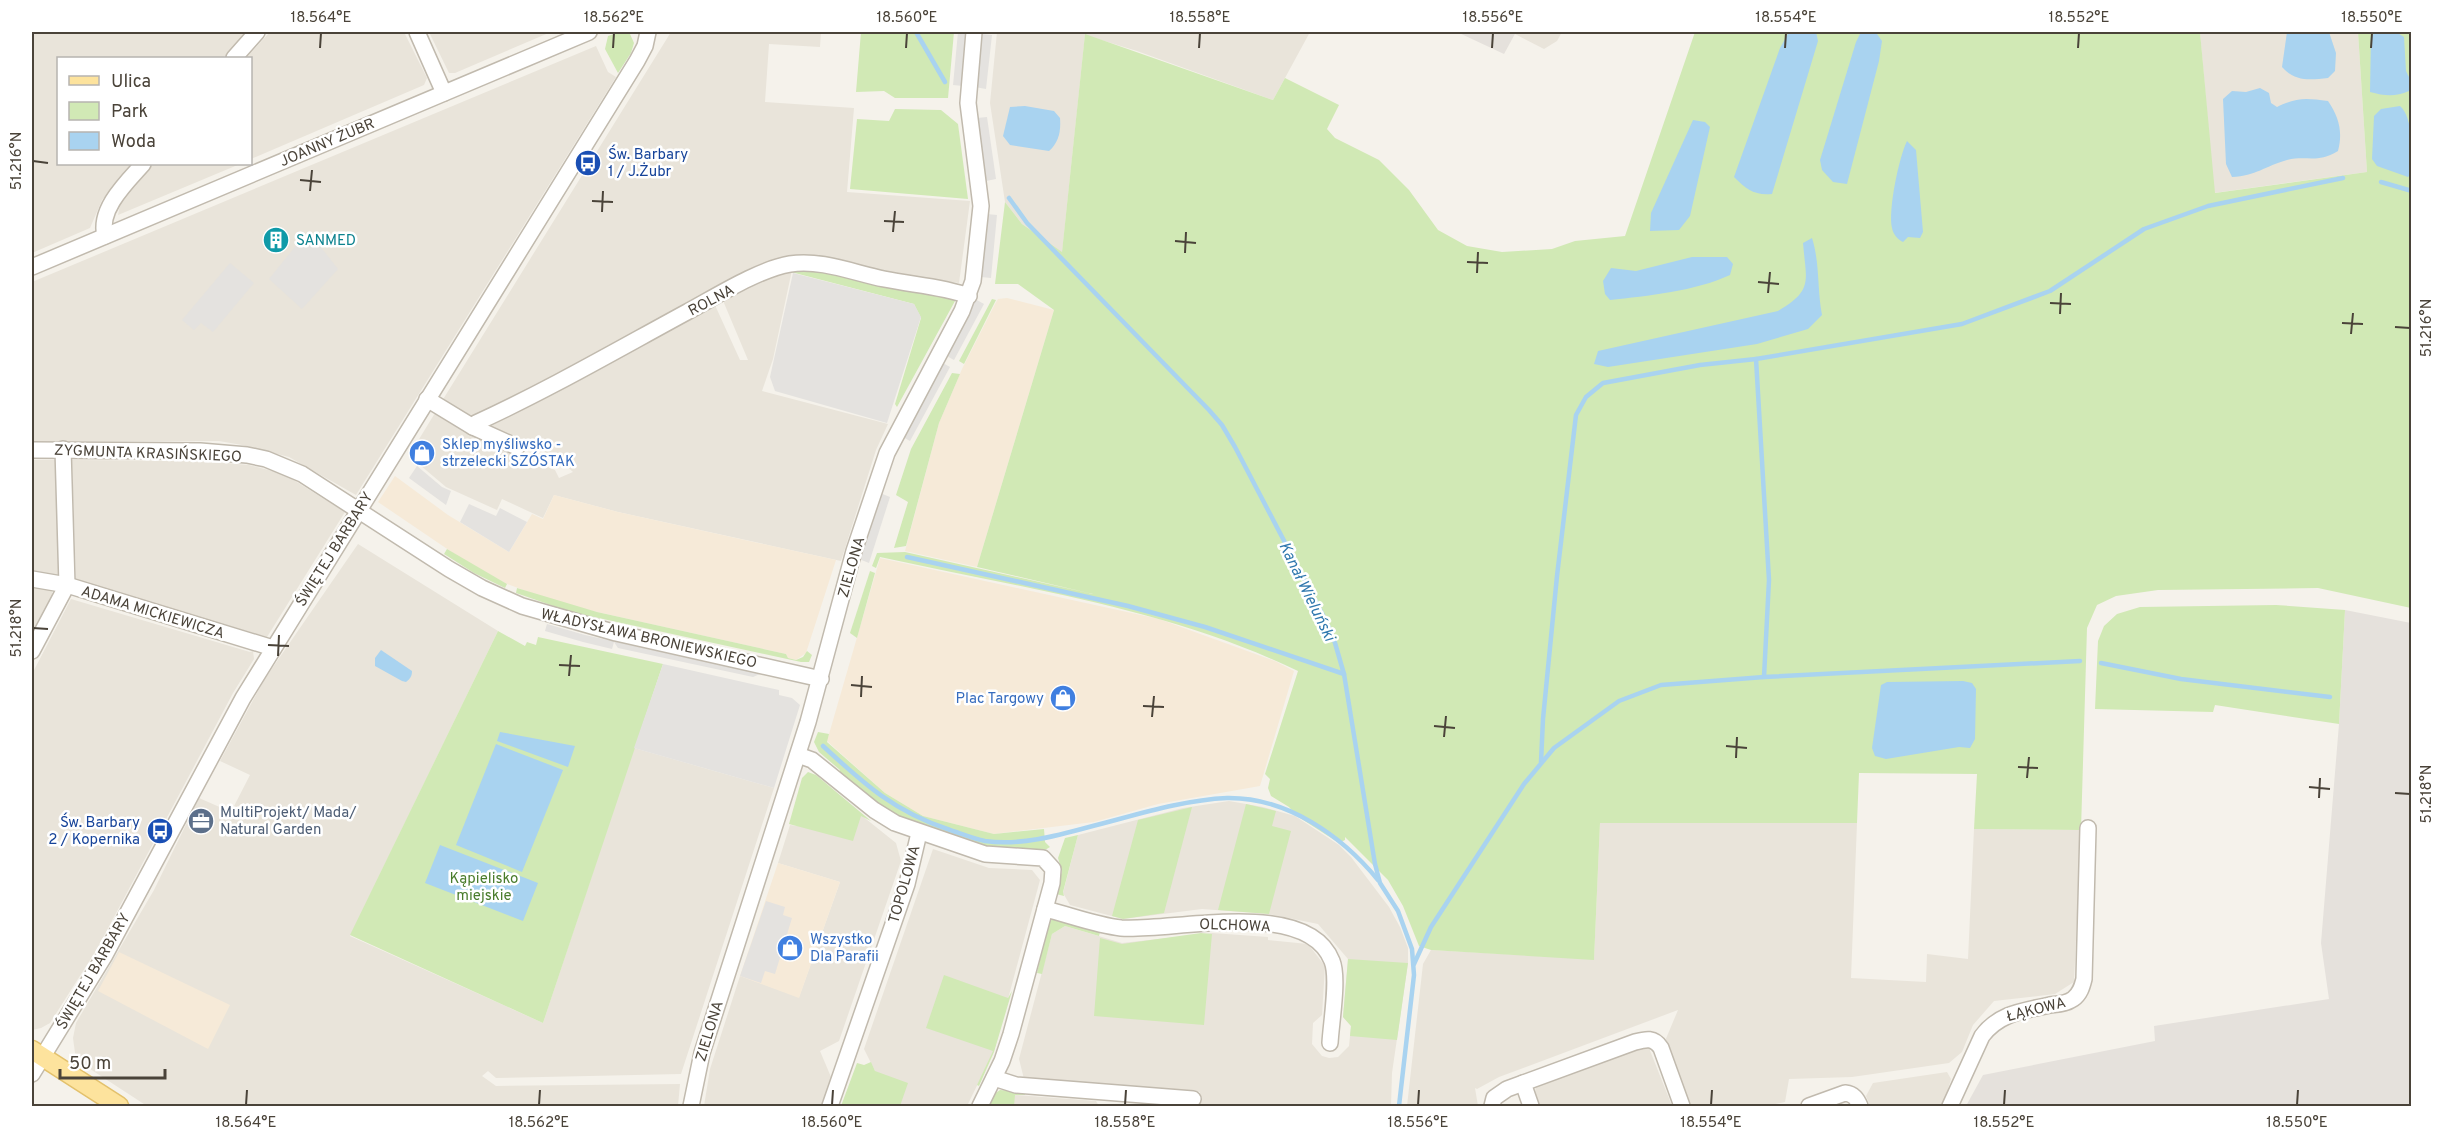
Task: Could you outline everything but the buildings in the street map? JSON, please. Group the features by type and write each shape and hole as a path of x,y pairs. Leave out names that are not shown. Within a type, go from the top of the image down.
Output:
{"main road":[{"path":"37,1054 119,1107"}],"street":[{"path":"235,57 257,32"},
{"path":"417,32 444,93"},
{"name":"JOANNY ŻUBR","path":"32,267 589,32"},
{"name":"ŚWIĘTEJ BARBARY","path":"32,1074 37,1054 105,955 243,698 637,61 645,46 648,32"},
{"name":"ZIELONA","path":"691,1107 702,1053 798,755 821,679 854,551 887,453 969,296 973,281 981,206 968,103 974,32"},
{"path":"105,236 103,227 115,196 142,165"},
{"name":"ROLNA","path":"473,427 476,423 543,392 715,297 787,264 824,265 884,279 950,289 969,296"},
{"path":"427,399 473,427 517,447"},
{"path":"32,651 67,585 63,449"},
{"name":"ZYGMUNTA KRASIŃSKIEGO","path":"32,450 200,451 248,455 275,462 302,474 359,510"},
{"name":"WŁADYSŁAWA BRONIEWSKIEGO","path":"359,510 458,574 522,606 616,633 821,679"},
{"name":"ADAMA MICKIEWICZA","path":"32,579 67,585 273,648"},
{"name":"TOPOLOWA","path":"798,755 812,760 885,818 919,833 907,884 830,1107"},
{"name":"ŁĄKOWA","path":"1950,1107 1982,1036 1989,1027 2000,1018 2015,1012 2072,1000 2082,988 2088,828"},
{"path":"919,833 985,854 1043,858 1049,862 1053,875 1011,1034 980,1107"},
{"name":"OLCHOWA","path":"1045,909 1122,928 1236,922 1283,927 1311,935 1326,950 1334,968 1330,1043"},
{"path":"1492,1107 1498,1093 1648,1039 1659,1044 1682,1107"},
{"path":"994,1078 1016,1085 1110,1099 1193,1099"},
{"path":"1522,1083 1531,1107"},
{"path":"1809,1107 1845,1093 1857,1098 1860,1107"}],"shaded area":[{"path":"32,32 246,32 224,57 57,57 57,165 133,165 102,200 90,228 32,253"},
{"path":"270,32 404,32 427,78 424,85 252,159 252,57 247,57"},
{"path":"429,32 551,32 455,73 449,73"},
{"path":"671,32 821,32 820,47 769,44 765,102 854,108 847,192 970,201 959,283 899,275 808,255 785,257 769,263 545,384 478,416 467,415 442,401"},
{"path":"958,32 968,32 963,86 953,85"},
{"path":"997,32 1310,32 1273,100 1137,51 1085,35 1062,253 1022,224 1005,202 990,103"},
{"path":"1457,32 1516,32 1504,54"},
{"path":"1516,32 1562,32 1557,41 1544,49 1515,34"},
{"path":"2200,32 2358,32 2367,172 2214,193"},
{"path":"981,34 992,35 986,89 975,87"},
{"path":"596,46 608,72 616,77 356,495 289,457 219,441 32,441 32,282"},
{"path":"987,117 996,179 986,181 977,118"},
{"path":"152,165 238,165 118,215 121,199"},
{"path":"987,214 997,215 991,278 981,277"},
{"path":"312,236 338,269 302,309 269,279 303,237"},
{"path":"230,263 254,283 213,332 201,323 194,330 182,320"},
{"path":"792,270 773,359 762,391 888,424 876,450 841,561 618,512 554,495 543,518 502,499 497,510 446,487 414,460 413,449 435,413 509,451 555,470 559,478 573,472 557,457 482,425 714,303 740,360 748,360 724,303 725,298 769,276"},
{"path":"793,273 914,304 921,317 887,423 775,391 770,377"},
{"path":"1007,298 1054,310 977,567 905,551 939,423 962,369 995,304 998,299"},
{"path":"975,299 984,304 954,360 945,355"},
{"path":"941,362 950,367 910,441 901,436"},
{"path":"32,460 57,460 61,577 32,572"},
{"path":"72,460 203,461 249,465 284,474 345,512 267,637 76,580"},
{"path":"417,466 442,487 451,491 446,505 409,478"},
{"path":"395,476 448,515 509,552 532,514 543,519 554,495 618,512 836,560 806,653 796,660 788,658 786,654 550,600 507,584 462,559 378,502"},
{"path":"880,493 890,497 869,563 859,559"},
{"path":"469,504 496,516 500,508 527,522 509,552 460,522"},
{"path":"358,544 498,631 350,936 543,1023 634,748 774,788 681,1074 496,1078 488,1071 482,1076 496,1086 680,1084 678,1106 147,1106 84,1065 75,1053 73,1038 76,1023 154,890 199,798 231,812 250,775 220,761 264,680"},
{"name":"Plac Targowy","path":"880,558 1159,619 1275,661 1294,671 1260,786 1158,804 1094,822 994,834 923,816 885,793 827,741"},
{"path":"32,587 51,590 54,597 32,637"},
{"path":"71,599 253,651 254,659 233,693 97,949 50,1023 32,1030 32,674"},
{"path":"2345,610 2411,623 2411,1106 1966,1106 1983,1075 2155,1041 2154,1026 2329,999 2321,943 2339,724"},
{"path":"547,624 585,635 760,674 753,677 618,648 614,642 612,649 545,631"},
{"path":"663,664 779,690 779,695 792,698 800,705 774,788 634,748"},
{"path":"1229,801 1295,816 1339,845 1351,857 1389,907 1400,927 1408,948 1408,963 1392,1073 1391,1106 1199,1106 1200,1092 1024,1079 1019,1059 1052,934 1065,926 1122,943 1212,933 1268,937 1268,940 1308,944 1325,966 1322,1015 1313,1023 1312,1044 1322,1056 1329,1058 1338,1057 1349,1046 1351,1026 1343,1017 1348,959 1318,924 1269,914 1202,909 1123,919 1070,905 1063,893 1078,835 1183,808"},
{"path":"861,815 896,843 901,861 839,1041 820,1051 831,1077 822,1106 704,1106 710,1069 740,976 799,997 840,882 778,863 790,825 798,826"},
{"path":"1600,823 1857,823 1851,978 1926,982 1927,954 1968,959 1974,829 2081,830 2074,982 2055,994 1994,1001 1973,1025 1962,1052 1949,1063 1852,1077 1789,1079 1785,1102 1766,1106 1690,1106 1665,1041 1678,1010 1475,1088 1478,1106 1407,1106 1423,964 1431,950 1594,959"},
{"path":"933,849 989,868 1032,870 1040,880 994,1051 967,1106 841,1106 875,1071 864,1049"},
{"path":"778,863 840,882 799,998 740,976"},
{"path":"766,901 785,907 783,915 792,918 775,974 765,971 761,983 740,976"},
{"path":"119,952 230,1005 208,1049 98,991"},
{"path":"1645,1046 1649,1048 1672,1106 1540,1106 1535,1092 1536,1086"},
{"path":"1947,1072 1951,1079 1943,1106 1870,1106 1866,1096 1873,1083"},
{"path":"1001,1094 1096,1101 1099,1106 995,1106"}],"green space":[{"path":"620,32 630,34 634,43 631,53 618,73 605,49 608,36"},
{"path":"861,32 954,32 948,98 895,98 884,91 856,92"},
{"path":"1695,32 2200,32 2215,193 2367,172 2358,32 2411,32 2411,608 2318,588 2158,590 2116,596 2097,605 2087,628 2081,830 1974,829 1977,774 1859,773 1857,823 1600,823 1594,960 1431,950 1419,946 1403,906 1388,880 1345,837 1345,840 1339,843 1271,796 1268,788 1270,779 1265,774 1298,671 1248,649 1197,631 1093,602 880,557 876,568 872,566 877,553 905,552 1093,594 977,567 1054,310 1018,284 995,284 1005,202 1022,224 1062,252 1085,34 1273,100 1285,78 1339,105 1327,129 1335,138 1379,160 1409,190 1438,230 1467,246 1502,252 1552,249 1575,241 1625,236"},
{"path":"895,109 941,110 958,124 968,199 850,189 857,119 889,121"},
{"path":"792,270 811,270 951,296 955,301 897,407 895,404 921,318 914,304 791,272"},
{"path":"992,299 996,300 964,364 959,361"},
{"path":"952,373 960,374 939,423 906,546 894,548 908,502 896,495 911,449"},
{"path":"447,549 507,584 505,588 474,573 444,554"},
{"path":"870,571 875,573 857,638 850,633"},
{"path":"517,588 597,612 786,654 788,658 796,660 803,657 807,651 812,655 809,662 801,662 571,612 516,593"},
{"path":"2276,605 2345,610 2339,724 2215,705 2213,712 2095,709 2098,641 2104,626 2117,614 2140,607"},
{"name":"Kąpielisko miejskie","path":"498,631 525,646 527,642 536,645 538,637 663,664 543,1023 350,935"},
{"path":"818,732 829,734 827,742 885,793 923,816 994,834 1044,829 1045,842 1050,847 1045,850 993,849 904,819 876,803 819,752 814,742"},
{"path":"808,772 816,775 871,821 861,816 853,841 789,824 802,778"},
{"path":"1246,804 1276,811 1272,826 1291,831 1269,914 1218,910"},
{"path":"1192,807 1164,913 1123,919 1112,916 1138,820"},
{"path":"1078,835 1063,892 1064,896 1056,894 1062,871 1058,858 1065,838"},
{"path":"1057,918 1101,928 1099,936 1065,926 1052,934 1042,974 1037,973 1049,921"},
{"path":"1201,933 1212,934 1204,1025 1094,1016 1100,938 1122,944"},
{"path":"1348,959 1408,963 1397,1040 1350,1036 1351,1026 1343,1017"},
{"path":"944,975 1008,998 1012,991 994,1052 979,1086 977,1085 993,1051 926,1028"},
{"path":"871,1062 875,1071 908,1083 900,1106 841,1106 857,1063 864,1065"},
{"path":"1000,1090 1025,1092 1025,1095 1015,1095 1014,1106 988,1106 994,1094"}],"water":[{"path":"1789,32 1816,32 1818,41 1772,194 1761,194 1747,188 1734,177 1780,48"},
{"path":"1861,32 1877,34 1882,41 1879,61 1847,184 1833,182 1822,170 1820,160"},
{"path":"2287,32 2329,32 2336,53 2335,71 2328,78 2309,79 2298,78 2287,72 2282,67"},
{"path":"2377,32 2396,32 2404,37 2406,71 2411,81 2409,91 2390,95 2370,92 2371,36"},
{"path":"2260,88 2269,93 2271,103 2277,107 2302,99 2328,101 2339,125 2338,151 2324,157 2287,160 2254,173 2232,177 2226,164 2223,99 2232,91 2246,92"},
{"path":"1025,106 1054,111 1060,118 1059,136 1049,151 1010,145 1003,136 1010,107"},
{"path":"2400,106 2405,112 2410,128 2412,157 2411,174 2408,177 2377,166 2372,159 2374,116 2381,109"},
{"path":"1693,120 1705,122 1710,127 1690,216 1679,230 1650,231 1651,213"},
{"path":"1907,141 1916,150 1923,232 1920,238 1908,237 1903,242 1896,237 1891,220 1898,171"},
{"path":"1812,238 1822,315 1808,329 1757,344 1608,367 1594,364 1598,351 1778,311 1790,304 1803,290 1806,276 1803,243"},
{"path":"1692,257 1727,257 1733,264 1730,275 1687,289 1655,295 1610,300 1605,294 1603,281 1611,268 1636,271"},
{"path":"381,650 412,671 406,682 375,666 375,658"},
{"path":"1963,681 1972,683 1976,689 1975,739 1970,748 1959,747 1886,759 1875,756 1872,748 1881,685 1887,682"},
{"path":"500,732 575,746 568,767 497,741"},
{"path":"496,744 563,770 522,872 456,845"},
{"path":"440,845 538,883 523,921 425,883"}],"waterway":[{"name":"Kanał Wieluński","path":"916,32 945,82"},
{"path":"1764,677 1769,580 1756,359 1962,324 2050,291 2144,229 2208,206 2343,178"},
{"path":"2381,182 2412,191"},
{"name":"Kanał Wieluński","path":"1009,198 1027,223 1222,425 1326,621 1344,674 1375,864 1380,883 1398,911 1412,949 1414,975 1399,1106"},
{"path":"1541,762 1557,576 1576,415 1586,397 1603,383 1700,365 1756,359"},
{"path":"907,557 1128,606 1205,627 1344,674"},
{"path":"1414,964 1431,927 1524,784 1554,748 1619,701 1661,685 1764,677 2080,661"},
{"path":"2101,663 2181,679 2330,697"},
{"path":"823,746 867,785 897,806 930,823 981,840 1011,842 1037,839 1192,802 1227,798 1249,799 1271,804 1312,822 1348,848 1378,880"}],"place":[{"name":"Św. Barbary 1 / J.Żubr","path":"588,163"},
{"name":"SANMED","path":"276,240"},
{"name":"Sklep myśliwsko - strzelecki SZÓSTAK","path":"422,453"},
{"name":"Plac Targowy","path":"1063,698"},
{"name":"MultiProjekt/ Mada/ Natural Garden","path":"201,821"},
{"name":"Św. Barbary 2 / Kopernika","path":"160,831"},
{"name":"Wszystko Dla Parafii","path":"790,948"}]}
